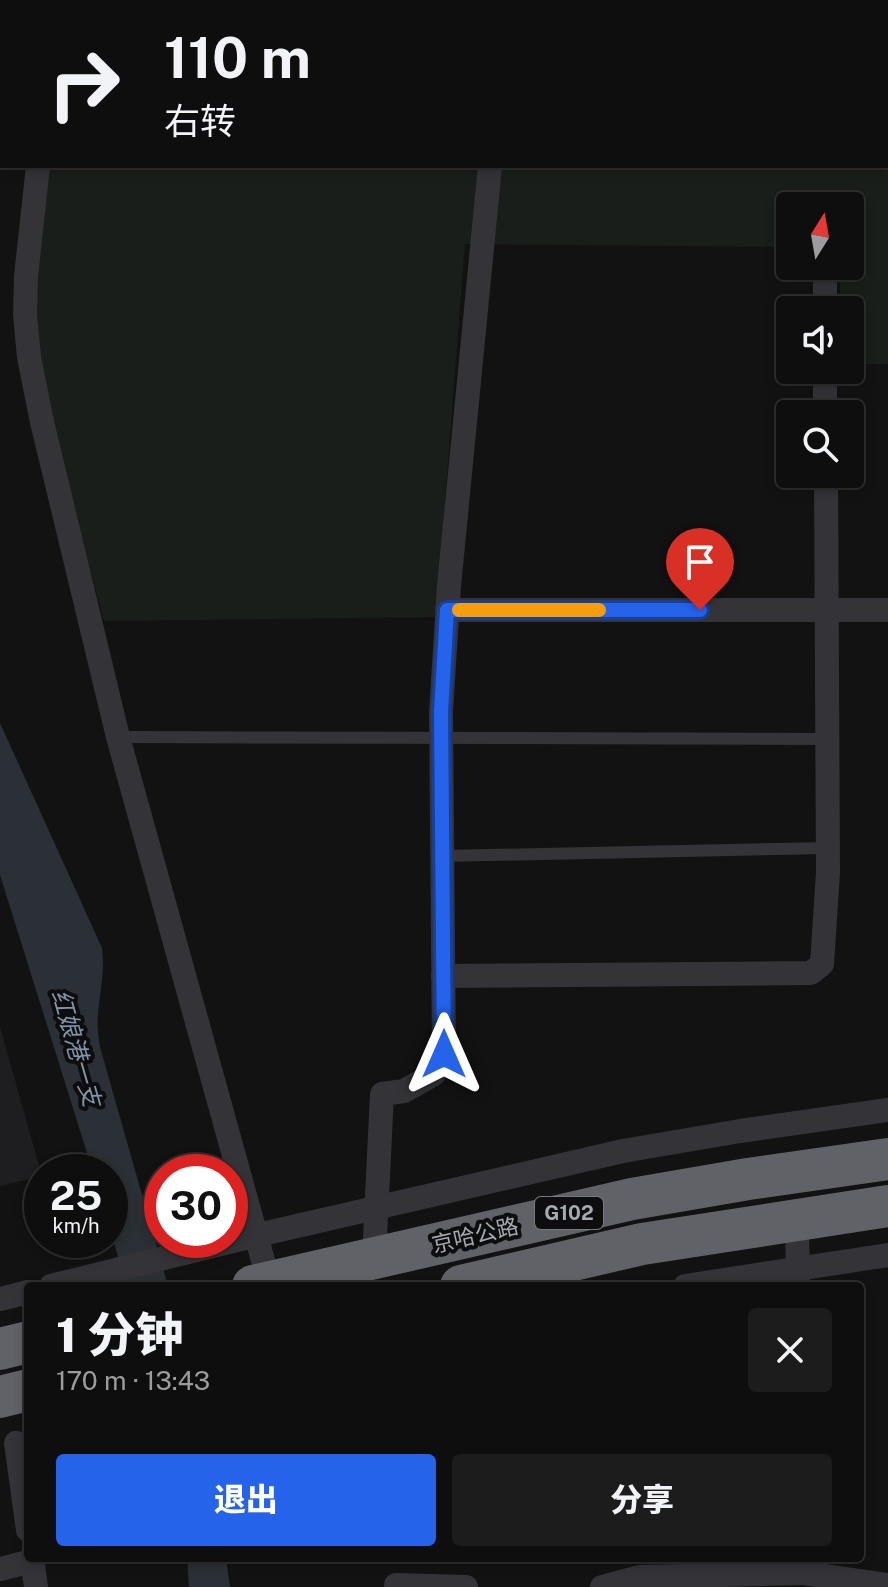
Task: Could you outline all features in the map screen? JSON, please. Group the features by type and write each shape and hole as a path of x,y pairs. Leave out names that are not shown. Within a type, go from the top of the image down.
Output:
{"highway":[{"name":"京哈公路","path":"270,1282 632,1199 888,1159"},
{"name":"G102","path":"478,1282 642,1244 888,1206"},
{"path":"0,1349 24,1343"},
{"path":"0,1397 24,1391"}],"street":[{"path":"38,168 25,315 29,357 42,422 118,737 256,1235 261,1282"},
{"path":"374,1258 382,1094 404,1091 434,1074 444,1054 442,739 447,610 490,168"},
{"path":"443,976 811,973 822,964 828,848 826,488"},
{"path":"447,610 888,610"},
{"path":"66,1282 623,1151 888,1110"},
{"path":"797,1219 798,1277"},
{"path":"735,1282 798,1277 888,1255"},
{"path":"0,1299 24,1293"},
{"path":"15,1444 24,1504"},
{"path":"0,1569 24,1562"},
{"path":"32,1562 36,1587"},
{"path":"602,1587 639,1577 803,1573 888,1585"},
{"path":"396,1585 466,1587"}],"lane":[{"path":"118,737 827,739"},
{"path":"442,856 828,848"}],"shaded area":[{"path":"47,168 888,168 888,364 864,364 864,296 840,296 840,280 864,280 864,192 776,192 776,247 465,244 436,617 104,621 40,384 34,252"},
{"path":"0,1027 36,1154 24,1154 24,1180 0,1186"}],"water":[{"name":"红娘港一支","path":"0,723 102,948 98,1022 100,1047 144,1202 144,1258 160,1258 167,1282 126,1282 118,1258 128,1258 128,1154 87,1154 0,875"},
{"path":"187,1562 227,1562 230,1587 189,1587"}],"slow traffic":[{"path":"459,610 599,610"}],"route":[{"path":"444,1054 441,712 447,610 700,610"}]}
